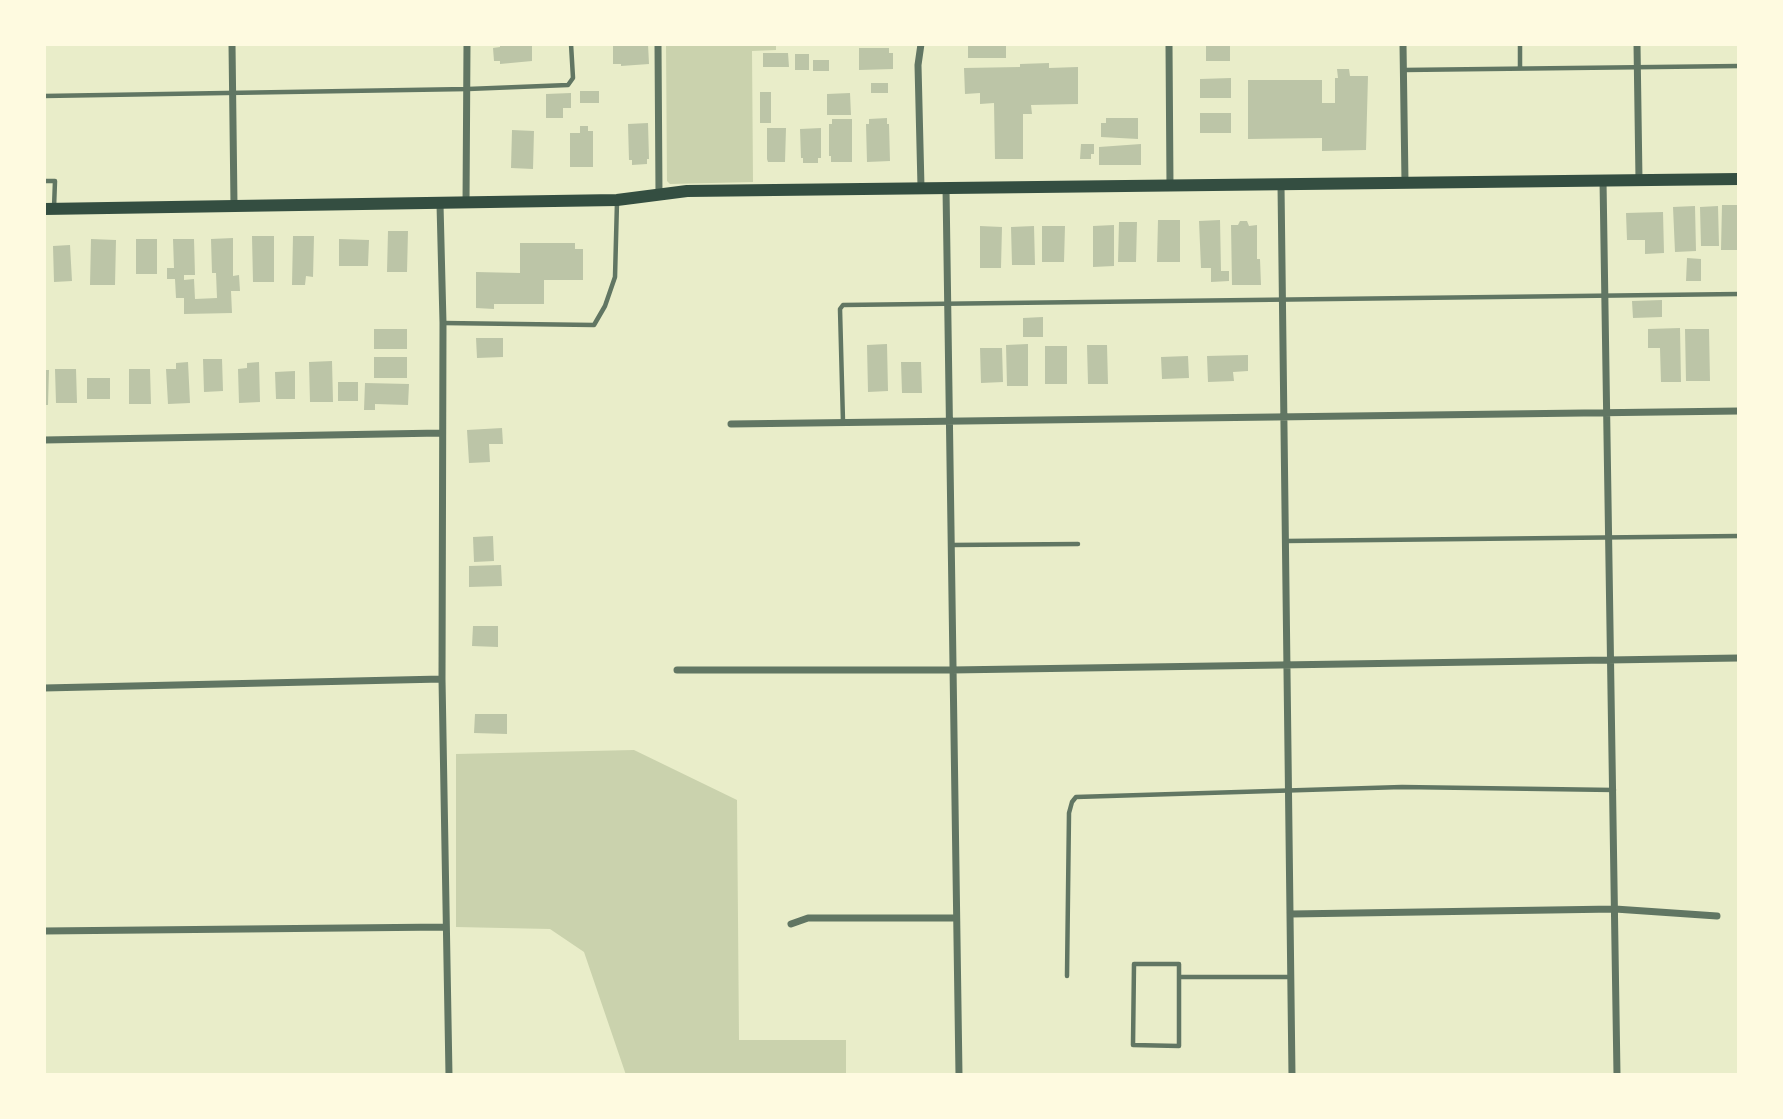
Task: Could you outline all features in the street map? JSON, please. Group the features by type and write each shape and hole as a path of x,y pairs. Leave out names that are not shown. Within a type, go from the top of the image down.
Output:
{"main road":[{"path":"49,209 617,200 687,191 1739,179"}],"street":[{"path":"232,44 234,205"},
{"path":"466,204 467,44"},
{"path":"658,44 659,194"},
{"path":"920,44 918,65 921,187"},
{"path":"1169,44 1170,186"},
{"path":"1403,44 1405,182"},
{"path":"1637,44 1639,180"},
{"path":"1603,179 1617,1075"},
{"path":"1282,185 1292,1075"},
{"path":"946,187 959,1075"},
{"path":"440,204 443,323 442,680 449,1075"},
{"path":"731,424 1739,411"},
{"path":"44,440 442,433"},
{"path":"677,670 951,670 1739,658"},
{"path":"44,688 442,680"},
{"path":"1291,914 1615,909 1717,916"},
{"path":"791,924 808,918 955,918"},
{"path":"44,931 446,927"}],"lane":[{"path":"44,96 568,85 573,78 572,44"},
{"path":"1520,44 1520,68"},
{"path":"1403,70 1739,66"},
{"path":"44,181 55,181 49,209"},
{"path":"443,323 594,325 605,306 615,276 617,200"},
{"path":"843,422 840,309 843,305 1739,294"},
{"path":"1285,541 1739,536"},
{"path":"950,545 1078,544"},
{"path":"1067,976 1069,813 1076,797 1402,787 1614,790"},
{"path":"1134,964 1179,964 1179,978 1179,1046 1133,1045 1134,964"},
{"path":"1179,978 1291,977"}],"green space":[{"path":"666,44 776,44 776,50 752,51 753,182 670,184 667,181"},
{"path":"634,750 737,800 739,1040 846,1040 846,1075 626,1075 584,952 550,929 456,927 456,754"}],"building":[{"path":"613,44 648,44 649,64 613,64"},
{"path":"968,44 1006,44 1006,58 968,58"},
{"path":"1206,44 1230,44 1230,61 1206,61"},
{"path":"500,45 532,45 532,61 500,64 500,61 494,61 493,48"},
{"path":"859,48 889,48 889,53 893,53 893,69 859,70"},
{"path":"763,53 788,53 789,67 763,67"},
{"path":"795,54 809,54 809,70 795,70"},
{"path":"813,60 829,60 829,71 813,71"},
{"path":"1049,63 1049,68 1078,67 1078,104 1031,105 1032,114 1023,114 1023,159 995,159 994,103 980,104 980,93 965,94 964,68 1020,67 1020,64"},
{"path":"1337,69 1349,69 1350,76 1368,76 1366,150 1322,151 1322,138 1248,139 1248,80 1322,80 1322,103 1335,103"},
{"path":"1231,78 1231,98 1200,98 1200,79"},
{"path":"871,83 888,83 888,93 871,93"},
{"path":"580,91 599,91 599,103 580,103"},
{"path":"760,92 771,92 771,123 760,123"},
{"path":"571,93 571,108 563,108 563,118 546,118 546,94"},
{"path":"850,93 851,115 827,115 827,94"},
{"path":"1200,113 1231,113 1231,133 1200,133"},
{"path":"887,118 890,161 867,162 866,124 869,124 869,119"},
{"path":"1106,118 1138,118 1138,139 1101,137 1101,123 1106,123"},
{"path":"832,119 852,119 852,162 831,162 829,124 832,124"},
{"path":"648,123 649,159 647,164 632,165 632,160 629,160 628,124"},
{"path":"580,126 588,126 588,131 593,131 593,167 570,167 570,133 580,133"},
{"path":"767,128 786,128 785,162 768,162"},
{"path":"821,128 821,158 818,158 818,163 803,163 800,129"},
{"path":"512,130 534,131 533,169 511,168"},
{"path":"1081,144 1094,144 1091,159 1080,159"},
{"path":"1141,144 1141,165 1099,165 1099,147"},
{"path":"1722,205 1739,205 1739,250 1721,250"},
{"path":"1695,206 1696,251 1675,252 1673,207"},
{"path":"1718,206 1719,246 1701,246 1700,207"},
{"path":"1663,212 1664,253 1645,254 1645,240 1627,240 1626,213"},
{"path":"1158,220 1180,220 1180,262 1157,262"},
{"path":"1220,220 1221,271 1229,271 1229,281 1211,282 1211,268 1201,268 1199,221"},
{"path":"1240,221 1247,221 1249,226 1257,225 1257,259 1260,259 1261,285 1232,285 1231,225 1238,225"},
{"path":"1119,222 1137,222 1136,262 1118,262"},
{"path":"1114,225 1114,266 1093,267 1093,226"},
{"path":"980,226 1002,227 1001,268 980,268"},
{"path":"1034,226 1035,265 1012,265 1011,227"},
{"path":"1042,226 1065,226 1064,262 1042,262"},
{"path":"388,231 408,231 407,272 387,272"},
{"path":"252,236 274,236 274,282 253,282"},
{"path":"293,236 314,236 313,277 306,276 305,285 292,285"},
{"path":"233,238 233,276 239,275 240,291 231,291 232,313 184,314 184,298 176,298 175,279 167,279 167,268 174,268 173,239 194,239 195,275 184,275 184,280 194,279 195,299 217,298 216,273 212,273 211,239"},
{"path":"91,239 116,240 115,285 90,285"},
{"path":"136,239 157,239 157,274 136,274"},
{"path":"339,239 369,240 368,266 339,266"},
{"path":"520,243 575,243 575,249 583,249 583,280 544,280 544,304 494,304 494,309 476,308 476,272 520,273"},
{"path":"70,245 72,281 54,282 53,246"},
{"path":"1687,258 1701,259 1701,281 1686,281"},
{"path":"1662,300 1662,317 1633,318 1632,301"},
{"path":"1043,317 1043,337 1023,337 1023,318"},
{"path":"1680,328 1681,382 1661,382 1660,348 1648,348 1648,329"},
{"path":"374,329 407,329 407,349 374,349"},
{"path":"1685,329 1709,329 1710,381 1686,381"},
{"path":"476,338 503,338 503,357 477,358"},
{"path":"887,344 888,391 868,392 867,345"},
{"path":"1028,344 1028,386 1007,386 1006,345"},
{"path":"1087,345 1107,345 1108,384 1088,384"},
{"path":"1045,346 1067,346 1067,384 1045,384"},
{"path":"980,348 1002,348 1003,382 981,383"},
{"path":"1248,355 1248,371 1233,372 1234,381 1208,382 1207,356"},
{"path":"1188,356 1189,378 1162,379 1161,357"},
{"path":"374,357 407,357 407,378 374,378"},
{"path":"203,359 222,359 223,391 204,392"},
{"path":"332,361 333,402 310,402 309,362"},
{"path":"188,362 190,403 168,404 166,369 176,369 176,363"},
{"path":"259,362 260,402 239,403 238,369 247,368 247,363"},
{"path":"901,362 921,362 922,393 902,393"},
{"path":"55,369 76,369 77,403 56,403"},
{"path":"129,369 150,369 151,404 129,404"},
{"path":"44,370 49,370 48,405 44,405"},
{"path":"295,371 295,399 276,399 275,372"},
{"path":"87,378 110,378 110,399 87,399"},
{"path":"338,382 358,382 358,401 338,401"},
{"path":"365,383 409,384 408,405 375,404 375,410 364,410"},
{"path":"502,428 503,444 489,444 490,462 469,463 467,430"},
{"path":"493,536 494,561 474,562 473,537"},
{"path":"501,565 502,586 469,587 469,566"},
{"path":"473,626 498,626 498,647 472,646"},
{"path":"475,714 507,714 507,734 474,733"}]}
